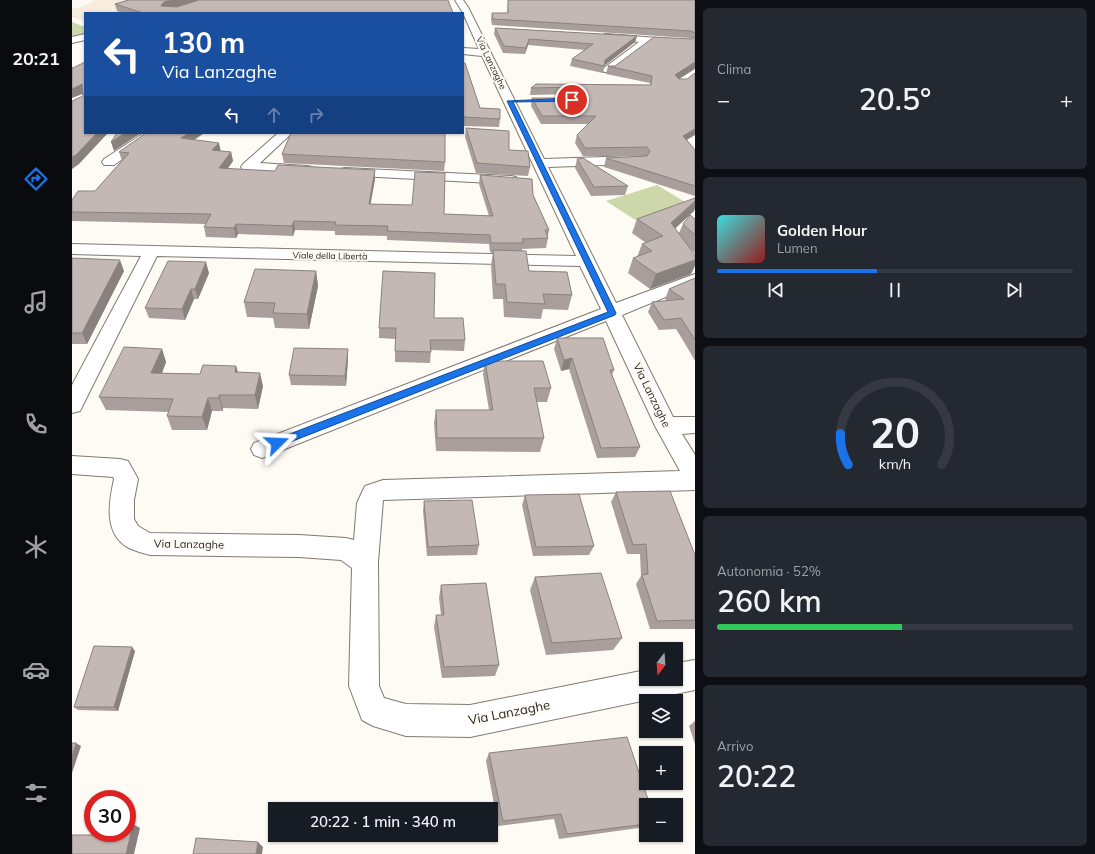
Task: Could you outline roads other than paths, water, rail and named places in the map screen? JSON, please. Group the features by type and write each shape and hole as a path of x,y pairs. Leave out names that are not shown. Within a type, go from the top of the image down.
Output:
{"street":[{"name":"Via Lanzaghe","path":"463,2 479,29 486,53 518,100 519,134 541,163 544,184 588,262 666,426 695,476"},
{"path":"594,36 662,40"},
{"path":"72,40 84,37"},
{"path":"608,70 649,40"},
{"path":"464,51 486,53"},
{"path":"680,83 695,72"},
{"path":"109,162 151,134"},
{"path":"285,134 248,168 319,171"},
{"path":"541,163 639,160"},
{"path":"335,172 522,182"},
{"name":"Viale della Libertà","path":"72,249 588,262"},
{"path":"72,405 151,252"},
{"path":"262,449 612,313 695,279"},
{"path":"666,426 695,425"},
{"name":"Via Lanzaghe","path":"72,465 120,468 126,478 119,510 121,519 131,536 141,542 150,544 299,546 346,549 365,562"},
{"name":"Via Lanzaghe","path":"641,686 470,721 406,720 384,715 373,709 364,686 365,562 369,503 374,493 383,490 695,480"},
{"name":"Via Lanzaghe","path":"683,677 695,674"}]}
